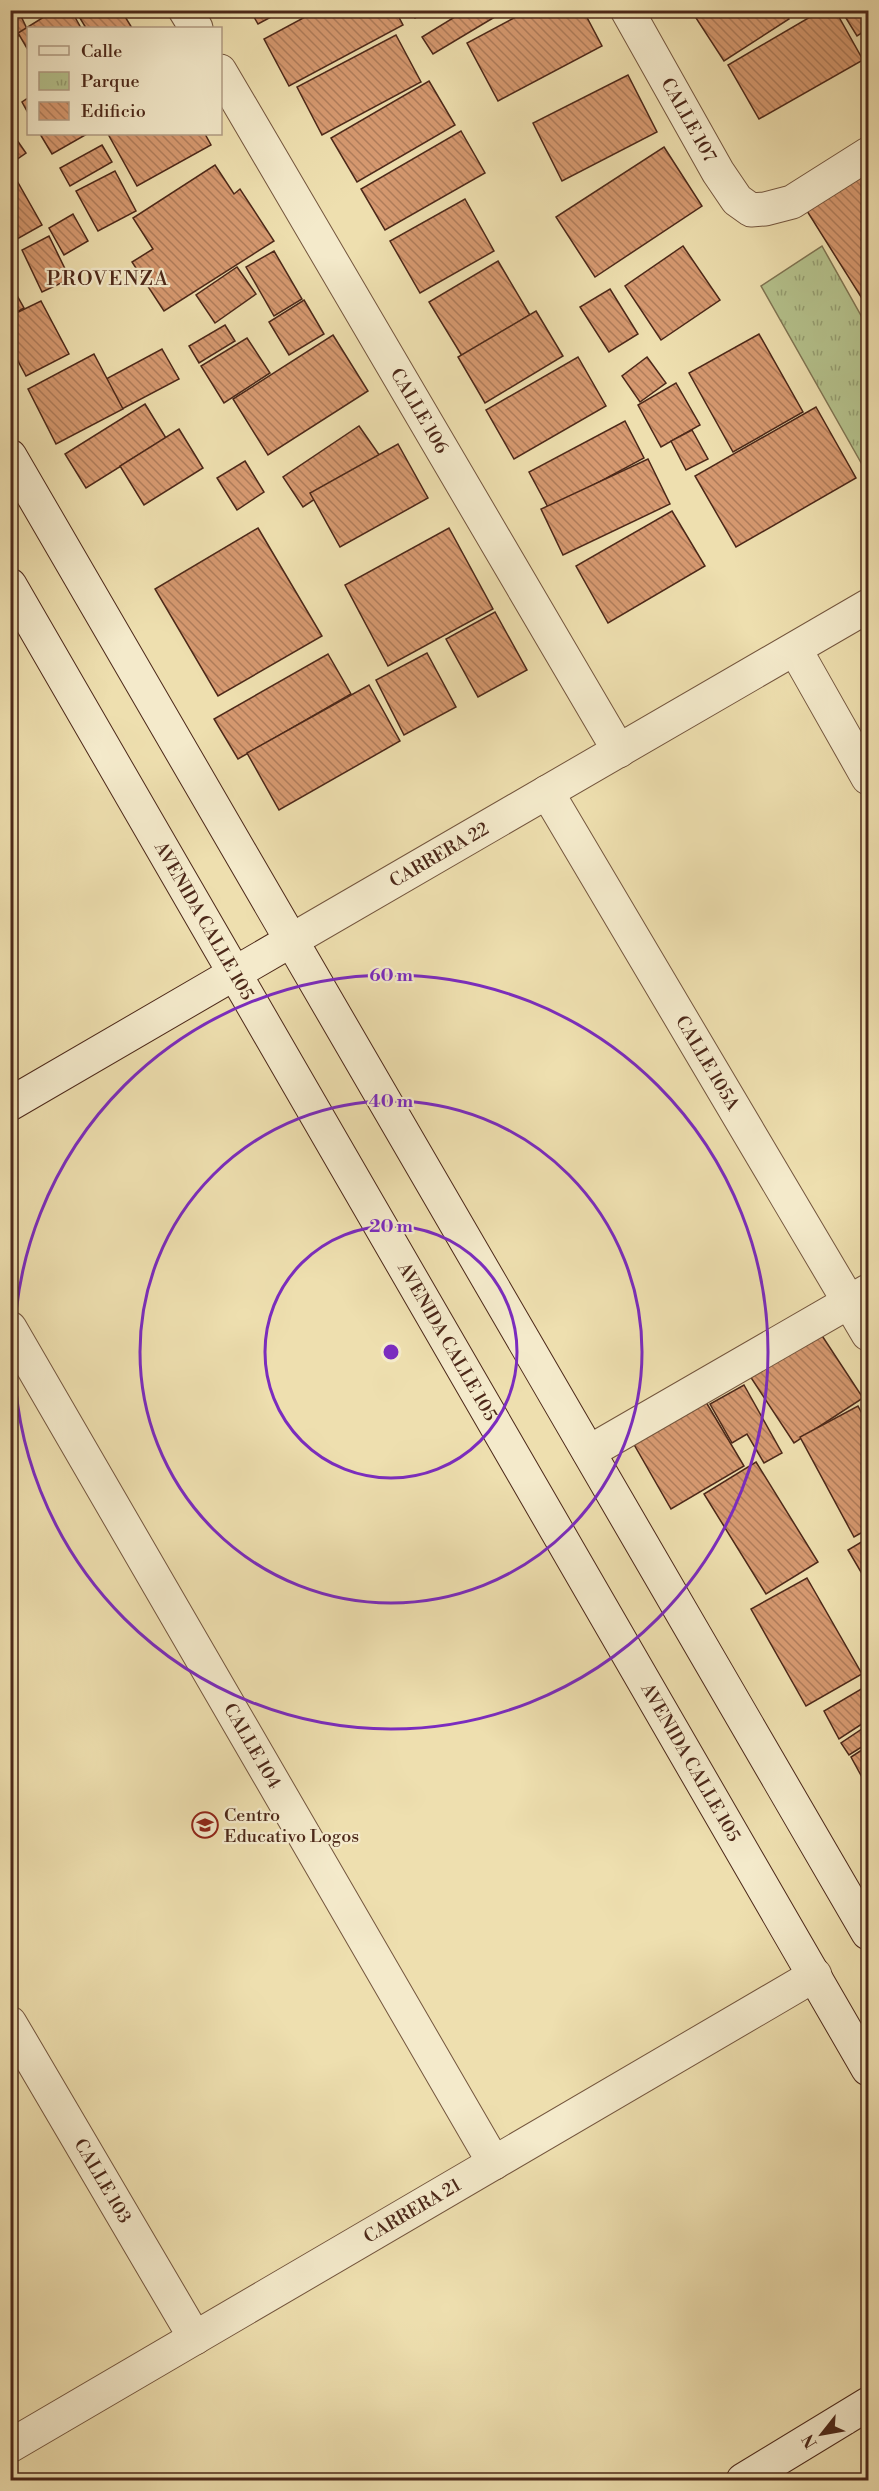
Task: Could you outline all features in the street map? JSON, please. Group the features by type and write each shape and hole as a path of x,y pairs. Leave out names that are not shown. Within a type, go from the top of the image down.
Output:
{"street":[{"path":"185,10 195,27"},
{"name":"CALLE 107","path":"627,10 717,172 737,200 751,210 792,202 868,154"},
{"name":"CALLE 106","path":"222,74 619,751"},
{"path":"10,456 868,1933"},
{"name":"AVENIDA CALLE 105","path":"10,585 868,2069"},
{"name":"CARRERA 22","path":"10,1104 868,606"},
{"path":"795,649 868,778"},
{"name":"CALLE 105A","path":"547,792 859,1297 868,1334"},
{"path":"589,1452 859,1297"},
{"name":"CALLE 104","path":"10,1328 494,2163"},
{"name":"CARRERA 21","path":"10,2446 814,1975"},
{"name":"CALLE 103","path":"10,2023 195,2338"},
{"path":"743,2481 868,2404"}],"green space":[{"path":"822,246 868,328 868,475 761,286"}],"building":[{"path":"10,10 18,10 27,32 10,40"},
{"path":"55,10 71,10 80,27 28,27"},
{"path":"75,10 121,10 131,27 85,27"},
{"path":"250,10 284,10 258,24"},
{"path":"318,10 395,10 403,25 289,86 264,39"},
{"path":"410,10 429,10 415,18"},
{"path":"466,10 503,12 433,54 422,37"},
{"path":"529,10 583,10 602,46 498,101 467,43"},
{"path":"707,10 784,10 789,19 724,61 696,18"},
{"path":"822,10 835,10 863,60 759,119 728,65"},
{"path":"841,10 868,10 868,29 857,36"},
{"path":"27,27 27,48 18,33"},
{"path":"396,35 421,82 322,135 297,87"},
{"path":"628,75 657,132 562,181 533,123"},
{"path":"429,81 455,125 357,182 331,138"},
{"path":"27,99 27,111 22,102"},
{"path":"10,130 26,153 10,164"},
{"path":"461,131 485,173 385,230 361,189"},
{"path":"41,135 85,135 52,154"},
{"path":"109,135 206,135 211,145 137,186"},
{"path":"102,145 112,162 70,186 60,168"},
{"path":"664,147 702,206 595,277 556,217"},
{"path":"215,165 234,194 240,189 274,241 164,311 132,262 153,249 133,218"},
{"path":"115,171 136,211 98,231 76,191"},
{"path":"868,172 868,308 807,211"},
{"path":"16,179 42,225 10,243 10,182"},
{"path":"465,199 494,251 420,293 390,241"},
{"path":"73,214 88,241 64,255 49,228"},
{"path":"49,236 70,279 42,292 22,250"},
{"path":"683,246 720,300 661,340 625,286"},
{"path":"274,251 302,299 274,316 246,267"},
{"path":"498,261 530,315 462,356 429,302"},
{"path":"237,267 256,294 215,323 196,295"},
{"path":"10,283 24,308 10,316"},
{"path":"610,289 638,334 609,352 580,307"},
{"path":"304,300 324,334 289,355 269,322"},
{"path":"41,301 69,354 26,376 10,346 10,316"},
{"path":"536,311 563,356 485,403 458,357"},
{"path":"225,325 235,341 199,363 189,346"},
{"path":"759,334 803,412 733,452 689,373"},
{"path":"333,335 368,391 268,455 233,399"},
{"path":"247,338 270,373 224,403 201,366"},
{"path":"162,349 179,379 122,409 106,379"},
{"path":"94,354 123,409 56,444 28,389"},
{"path":"578,357 606,406 514,459 486,410"},
{"path":"647,357 666,383 640,402 622,376"},
{"path":"676,383 700,425 661,447 638,405"},
{"path":"145,404 166,438 86,488 65,454"},
{"path":"816,407 856,478 736,547 695,476"},
{"path":"625,421 644,458 549,509 529,472"},
{"path":"359,426 380,456 303,507 283,477"},
{"path":"179,429 203,468 144,505 120,466"},
{"path":"692,430 708,459 686,470 671,441"},
{"path":"398,444 428,498 340,547 310,493"},
{"path":"648,459 670,504 563,555 541,509"},
{"path":"245,461 264,492 237,510 217,478"},
{"path":"672,511 705,566 608,623 576,566"},
{"path":"258,528 322,636 218,696 155,589"},
{"path":"449,528 493,609 388,666 345,585"},
{"path":"495,612 527,670 478,697 446,639"},
{"path":"427,653 456,707 404,735 376,680"},
{"path":"328,654 351,694 238,759 214,719"},
{"path":"369,685 400,741 279,810 247,753"},
{"path":"815,1325 863,1398 794,1443 746,1370"},
{"path":"744,1385 782,1453 764,1463 747,1434 732,1443 710,1404"},
{"path":"700,1392 744,1466 671,1509 628,1434"},
{"path":"858,1406 868,1425 868,1529 854,1537 800,1437"},
{"path":"756,1462 818,1562 766,1594 704,1494"},
{"path":"868,1538 868,1584 848,1550"},
{"path":"807,1578 862,1674 806,1706 751,1609"},
{"path":"868,1685 868,1720 839,1739 824,1711"},
{"path":"868,1725 868,1743 849,1755 841,1743"},
{"path":"868,1746 868,1776 863,1779 851,1757"}],"place":[{"name":"Centro Educativo Logos","path":"205,1825"}],"district":[{"name":"PROVENZA","path":"108,278"}]}
